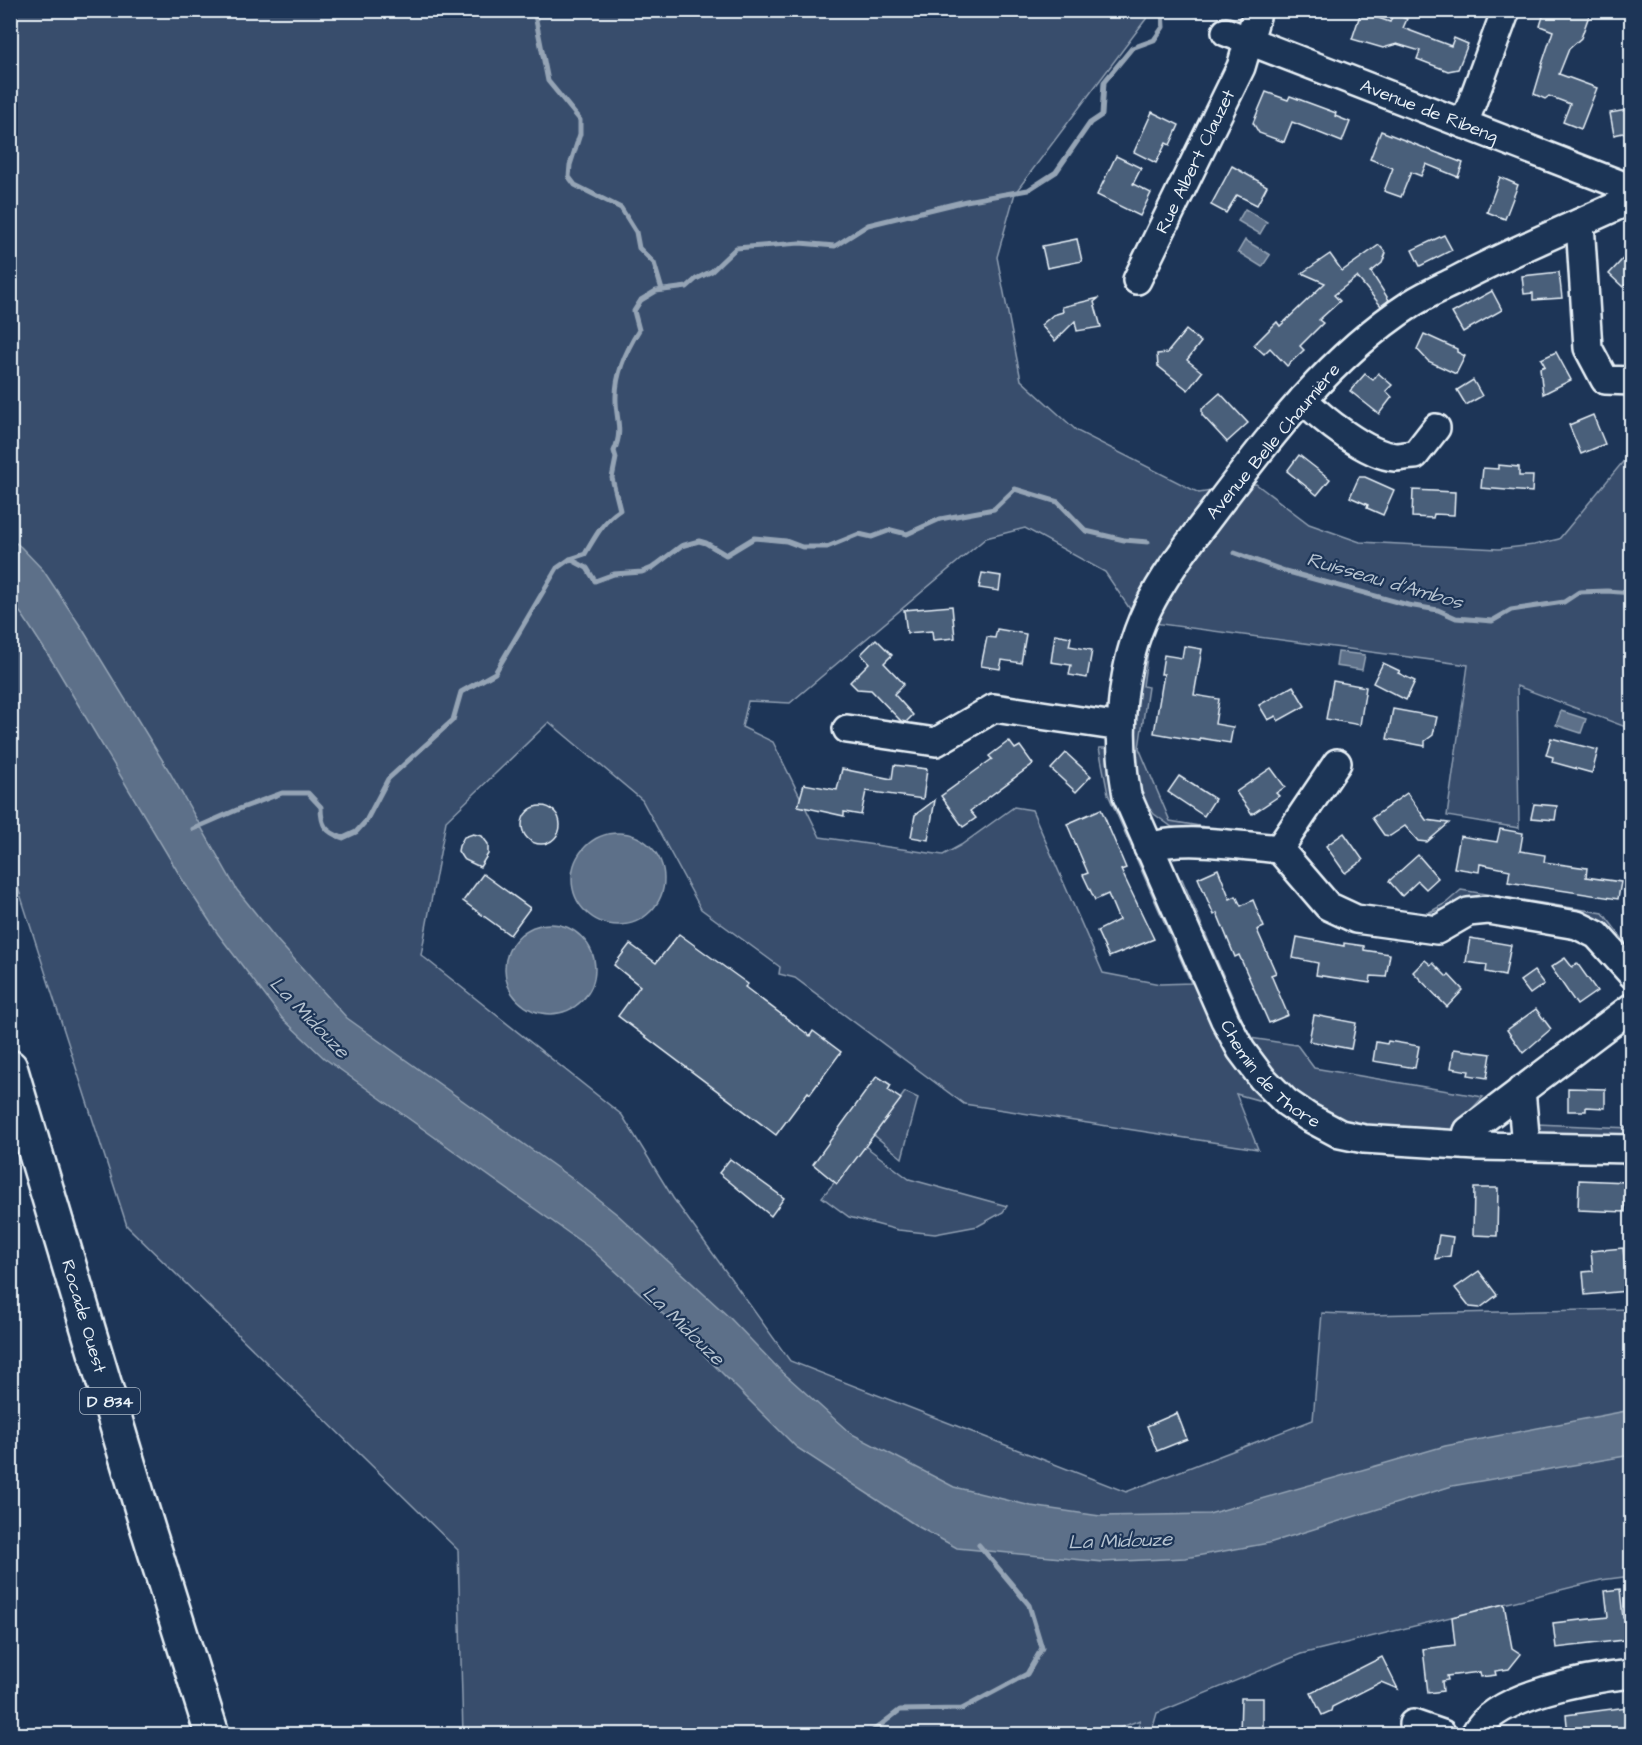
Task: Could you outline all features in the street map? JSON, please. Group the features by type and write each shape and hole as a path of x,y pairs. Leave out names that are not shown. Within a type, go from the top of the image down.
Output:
{"main road":[{"name":"Rocade Ouest","path":"10,1067 212,1734"}],"street":[{"name":"Rue Albert Clauzet","path":"1137,280 1241,67 1237,37 1258,10"},
{"path":"1464,123 1506,10"},
{"name":"Avenue de Ribeng","path":"1237,37 1632,189"},
{"name":"Avenue Belle Chaumière","path":"1121,727 1125,686 1134,647 1147,610 1173,566 1243,471 1332,367 1364,337 1413,303 1496,259 1632,199"},
{"path":"1580,223 1588,348 1605,380 1632,381"},
{"path":"1303,399 1322,419 1378,453 1396,457 1414,455 1436,428"},
{"path":"847,729 936,742 994,708 1121,727"},
{"name":"Chemin de Thore","path":"1121,727 1121,765 1127,796 1215,1001 1241,1050 1262,1078 1286,1102 1340,1134 1364,1139 1464,1145 1632,1149"},
{"path":"1279,849 1337,763"},
{"path":"1148,848 1160,843 1192,842 1279,849 1328,906 1356,920 1437,930 1468,912 1488,910 1576,925 1597,935 1632,974"},
{"path":"1464,1145 1468,1131 1632,1007"},
{"path":"1521,1090 1526,1146"},
{"path":"1475,1734 1495,1713 1516,1701 1546,1691 1632,1674"},
{"path":"1413,1724 1442,1734"}],"shaded area":[{"path":"10,11 1152,11 1015,193 997,257 1021,380 1077,431 1199,493 1256,484 1309,524 1360,542 1499,549 1534,545 1559,539 1631,452 1631,729 1517,686 1519,828 1447,816 1468,665 1154,623 1143,686 1148,687 1139,748 1170,821 1247,834 1193,831 1172,827 1154,814 1142,799 1136,784 1131,742 1144,651 1136,618 1105,572 1025,528 986,538 790,703 748,701 742,727 773,742 820,837 943,855 1014,807 1032,810 1103,973 1160,984 1191,983 1108,794 1099,748 1108,748 1109,766 1116,791 1283,1107 1236,1094 1258,1149 964,1104 795,978 779,974 780,967 701,909 642,800 549,722 446,821 421,955 622,1115 673,1198 790,1361 1126,1492 1313,1420 1322,1313 1367,1315 1631,1309 1631,1576 1601,1580 1301,1654 1157,1713 1151,1734 1136,1734 1140,1720 1104,1734 463,1734 458,1550 127,1226 11,866"},
{"path":"1182,879 1250,1038 1297,1045 1314,1068 1483,1097 1450,1136 1373,1128 1349,1122 1302,1103 1274,1076 1246,1039 1175,881"},
{"path":"1461,890 1603,913 1625,942 1631,945 1631,961 1610,932 1471,902 1428,913 1446,903"},
{"path":"905,1092 918,1098 902,1158 874,1135"},
{"path":"1536,1124 1631,1128 1631,1140 1536,1137"},
{"path":"865,1146 909,1179 1007,1206 1003,1212 978,1226 935,1234 898,1230 849,1217 822,1197"}],"water":[{"path":"1245,209 1267,222 1260,234 1238,221"},
{"path":"1245,240 1270,255 1262,267 1238,252"},
{"name":"La Midouze","path":"11,539 43,570 83,630 169,771 237,890 277,940 347,1018 574,1180 618,1215 730,1318 778,1368 850,1433 954,1487 1031,1506 1100,1516 1209,1514 1445,1446 1631,1410 1631,1455 1452,1486 1269,1543 1185,1558 1103,1562 957,1548 917,1526 796,1447 664,1315 591,1249 324,1058 282,1018 218,934 182,879 54,664 11,601"},
{"path":"1338,652 1365,655 1362,670 1336,666"},
{"path":"1561,711 1586,719 1581,733 1556,725"},
{"path":"618,833 636,836 651,846 661,861 664,879 661,897 651,912 636,922 618,925 600,922 585,912 575,897 572,879 575,861 585,846 600,836"},
{"path":"550,924 567,927 582,937 592,952 595,969 592,986 582,1001 567,1011 550,1014 533,1011 518,1001 508,986 505,969 508,952 518,937 533,927"}],"building":[{"path":"1545,10 1591,10 1581,38 1569,49 1559,74 1597,88 1581,129 1563,122 1570,104 1549,96 1545,99 1534,94 1553,31 1540,26"},
{"path":"1361,12 1390,22 1393,14 1407,19 1403,28 1451,46 1454,38 1468,44 1458,69 1448,71 1417,59 1420,51 1397,44 1383,48 1352,39"},
{"path":"1266,92 1288,100 1290,96 1336,113 1335,116 1350,122 1342,142 1292,122 1284,142 1259,133 1253,123"},
{"path":"1632,109 1632,131 1614,135 1610,113"},
{"path":"1152,112 1179,125 1170,145 1166,143 1156,163 1134,152"},
{"path":"1381,131 1463,163 1458,177 1426,164 1421,176 1411,172 1401,197 1384,191 1393,168 1370,159"},
{"path":"1116,156 1141,168 1133,184 1151,193 1140,216 1097,195"},
{"path":"1232,166 1267,186 1257,205 1237,195 1226,213 1211,205"},
{"path":"1500,177 1518,185 1505,219 1487,212"},
{"path":"1444,235 1452,250 1420,266 1412,250"},
{"path":"1077,239 1082,261 1047,268 1042,246"},
{"path":"1379,245 1386,253 1382,263 1371,272 1389,300 1381,306 1357,277 1334,295 1340,301 1319,320 1323,323 1300,346 1304,350 1287,366 1270,348 1264,354 1254,345 1277,322 1280,326 1325,283 1302,273 1330,254 1342,271"},
{"path":"1632,249 1632,278 1623,287 1609,274"},
{"path":"1559,272 1562,298 1533,300 1533,293 1524,294 1522,276"},
{"path":"1492,291 1502,310 1463,332 1452,313"},
{"path":"1099,298 1094,302 1101,327 1077,331 1075,321 1055,341 1041,325 1053,315 1063,312 1062,307"},
{"path":"1186,330 1201,342 1187,360 1202,372 1188,390 1158,366 1157,354 1167,353"},
{"path":"1424,334 1457,349 1457,352 1465,356 1456,374 1428,361 1417,349"},
{"path":"1556,352 1571,380 1543,394 1540,368 1545,366 1541,359"},
{"path":"1378,373 1392,385 1386,391 1392,397 1379,414 1350,391 1365,374 1373,380"},
{"path":"1473,380 1482,396 1466,405 1457,390"},
{"path":"1220,393 1248,423 1227,442 1202,415 1202,409"},
{"path":"1593,415 1605,444 1581,454 1569,425"},
{"path":"1299,455 1330,479 1317,495 1287,471"},
{"path":"1498,465 1519,467 1519,476 1533,476 1532,492 1481,488 1483,468 1498,469"},
{"path":"1359,477 1365,477 1394,490 1383,515 1350,497"},
{"path":"1413,490 1455,492 1454,515 1434,514 1433,518 1412,517"},
{"path":"982,573 1001,576 999,591 979,588"},
{"path":"952,606 955,638 933,640 932,631 907,633 904,610"},
{"path":"997,629 1026,634 1021,663 1002,660 1000,669 981,666 987,637 995,638"},
{"path":"1055,634 1071,637 1069,646 1092,650 1087,678 1069,675 1071,665 1051,662"},
{"path":"876,639 892,655 884,663 904,684 894,694 913,715 906,722 901,721 871,690 857,689 850,682 869,663 861,654"},
{"path":"1184,646 1202,649 1194,695 1219,699 1215,724 1233,727 1230,743 1200,738 1200,741 1154,733 1164,674 1161,674 1164,655 1182,658"},
{"path":"1383,663 1415,681 1406,700 1373,683"},
{"path":"1333,681 1366,687 1360,725 1326,719"},
{"path":"1293,686 1305,706 1278,721 1276,716 1268,720 1259,705"},
{"path":"1393,709 1437,717 1433,735 1425,741 1425,746 1387,739"},
{"path":"1551,738 1598,750 1592,773 1552,762 1553,757 1546,755"},
{"path":"1009,741 1015,749 1020,746 1033,764 970,811 976,818 963,827 941,796 992,759 989,756"},
{"path":"1066,753 1091,776 1076,792 1051,769"},
{"path":"894,765 927,769 923,799 866,791 861,815 844,812 844,816 798,806 804,784 837,790 842,769 892,779"},
{"path":"1271,768 1285,787 1276,793 1279,796 1252,814 1236,792"},
{"path":"1179,776 1215,799 1204,816 1168,792"},
{"path":"1407,793 1426,820 1449,823 1427,842 1418,841 1405,826 1390,836 1384,835 1372,818"},
{"path":"935,800 928,840 911,837 915,815"},
{"path":"1534,804 1557,806 1555,820 1531,818"},
{"path":"541,806 548,807 554,812 559,818 559,832 554,838 548,843 541,844 534,843 528,838 523,832 522,825 523,818 528,812 534,807"},
{"path":"1101,809 1126,868 1121,870 1154,939 1109,957 1097,931 1119,920 1108,894 1095,900 1083,875 1088,873 1067,824"},
{"path":"1500,829 1523,833 1520,851 1545,855 1544,862 1587,868 1586,877 1621,882 1618,899 1508,882 1510,870 1480,864 1479,872 1454,868 1460,836 1497,842"},
{"path":"1344,833 1363,860 1345,873 1326,846"},
{"path":"473,834 482,836 488,844 488,854 480,867 463,859 458,851 464,837"},
{"path":"1418,855 1438,878 1426,889 1418,881 1402,896 1389,881"},
{"path":"1218,869 1230,899 1236,896 1241,906 1253,900 1264,927 1257,930 1276,973 1271,975 1288,1015 1269,1023 1239,955 1235,957 1217,913 1214,915 1198,878"},
{"path":"483,874 530,908 510,935 463,901"},
{"path":"679,934 748,984 745,987 810,1036 813,1031 841,1052 776,1135 618,1016 640,986 614,965 630,944 656,963"},
{"path":"1297,937 1344,946 1344,943 1364,946 1364,950 1390,954 1386,977 1371,976 1370,983 1316,975 1318,963 1293,958"},
{"path":"1470,938 1511,945 1505,976 1486,972 1487,965 1466,962"},
{"path":"1565,958 1572,967 1577,963 1597,991 1577,1005 1551,967"},
{"path":"1425,960 1431,965 1433,963 1447,977 1449,975 1463,990 1447,1007 1413,972"},
{"path":"1534,971 1544,984 1530,994 1520,981"},
{"path":"1536,1009 1551,1029 1523,1053 1507,1030"},
{"path":"1314,1015 1356,1023 1351,1049 1309,1041"},
{"path":"1388,1041 1419,1046 1415,1068 1373,1061 1376,1042 1387,1044"},
{"path":"1454,1049 1491,1054 1487,1078 1468,1075 1469,1071 1451,1068"},
{"path":"877,1076 891,1085 888,1090 901,1099 837,1184 813,1164"},
{"path":"1568,1088 1605,1089 1605,1108 1586,1107 1586,1111 1568,1111"},
{"path":"730,1159 784,1198 771,1216 719,1173"},
{"path":"1579,1180 1626,1182 1625,1212 1578,1210"},
{"path":"1474,1188 1498,1188 1497,1236 1473,1235"},
{"path":"1439,1235 1453,1237 1450,1256 1435,1259"},
{"path":"1623,1248 1627,1291 1585,1295 1583,1272 1593,1271 1591,1251"},
{"path":"1479,1271 1497,1295 1480,1308 1470,1307 1455,1288"},
{"path":"1177,1413 1187,1439 1157,1451 1147,1426"},
{"path":"1620,1589 1623,1618 1632,1617 1632,1639 1556,1648 1553,1623 1608,1617 1605,1591"},
{"path":"1504,1604 1512,1648 1521,1654 1509,1669 1495,1671 1496,1675 1481,1677 1480,1672 1447,1676 1448,1680 1442,1681 1443,1691 1428,1693 1423,1649 1455,1645 1452,1617"},
{"path":"1382,1657 1398,1689 1381,1682 1332,1707 1331,1711 1322,1715 1311,1693"},
{"path":"1241,1698 1263,1698 1263,1734 1240,1734"},
{"path":"1627,1707 1630,1732 1568,1734 1566,1715"}],"waterway":[{"path":"534,10 548,81 580,120 580,134 570,165 569,177 575,185 621,208 636,232 639,248 654,263 662,290"},
{"path":"193,829 282,793 308,793 321,807 323,823 328,830 343,838 356,832 366,821 388,779 453,720 461,692 495,673 557,568 570,559 585,554 604,524 620,510 612,478 616,458 614,451 619,430 616,387 623,361 639,330 634,311 641,300 656,291 687,287 696,279 712,271 736,248 800,243 835,246 868,225 966,201 1028,190 1056,172 1090,123 1102,115 1104,82 1132,48 1154,40 1163,27 1162,10"},
{"name":"Ruisseau d'Ambos","path":"570,559 587,568 595,581 614,574 642,572 652,568 681,546 699,541 726,555 754,538 786,541 802,547 827,547 859,534 872,537 891,530 907,534 940,519 994,509 1015,489 1058,502 1086,531 1124,540 1148,542"},
{"name":"Ruisseau d'Ambos","path":"1235,553 1285,571 1408,605 1438,610 1456,618 1492,621 1511,610 1564,602 1579,592 1632,593"},
{"path":"869,1734 900,1710 962,1709 1027,1674 1042,1648 1029,1605 979,1545"}]}
